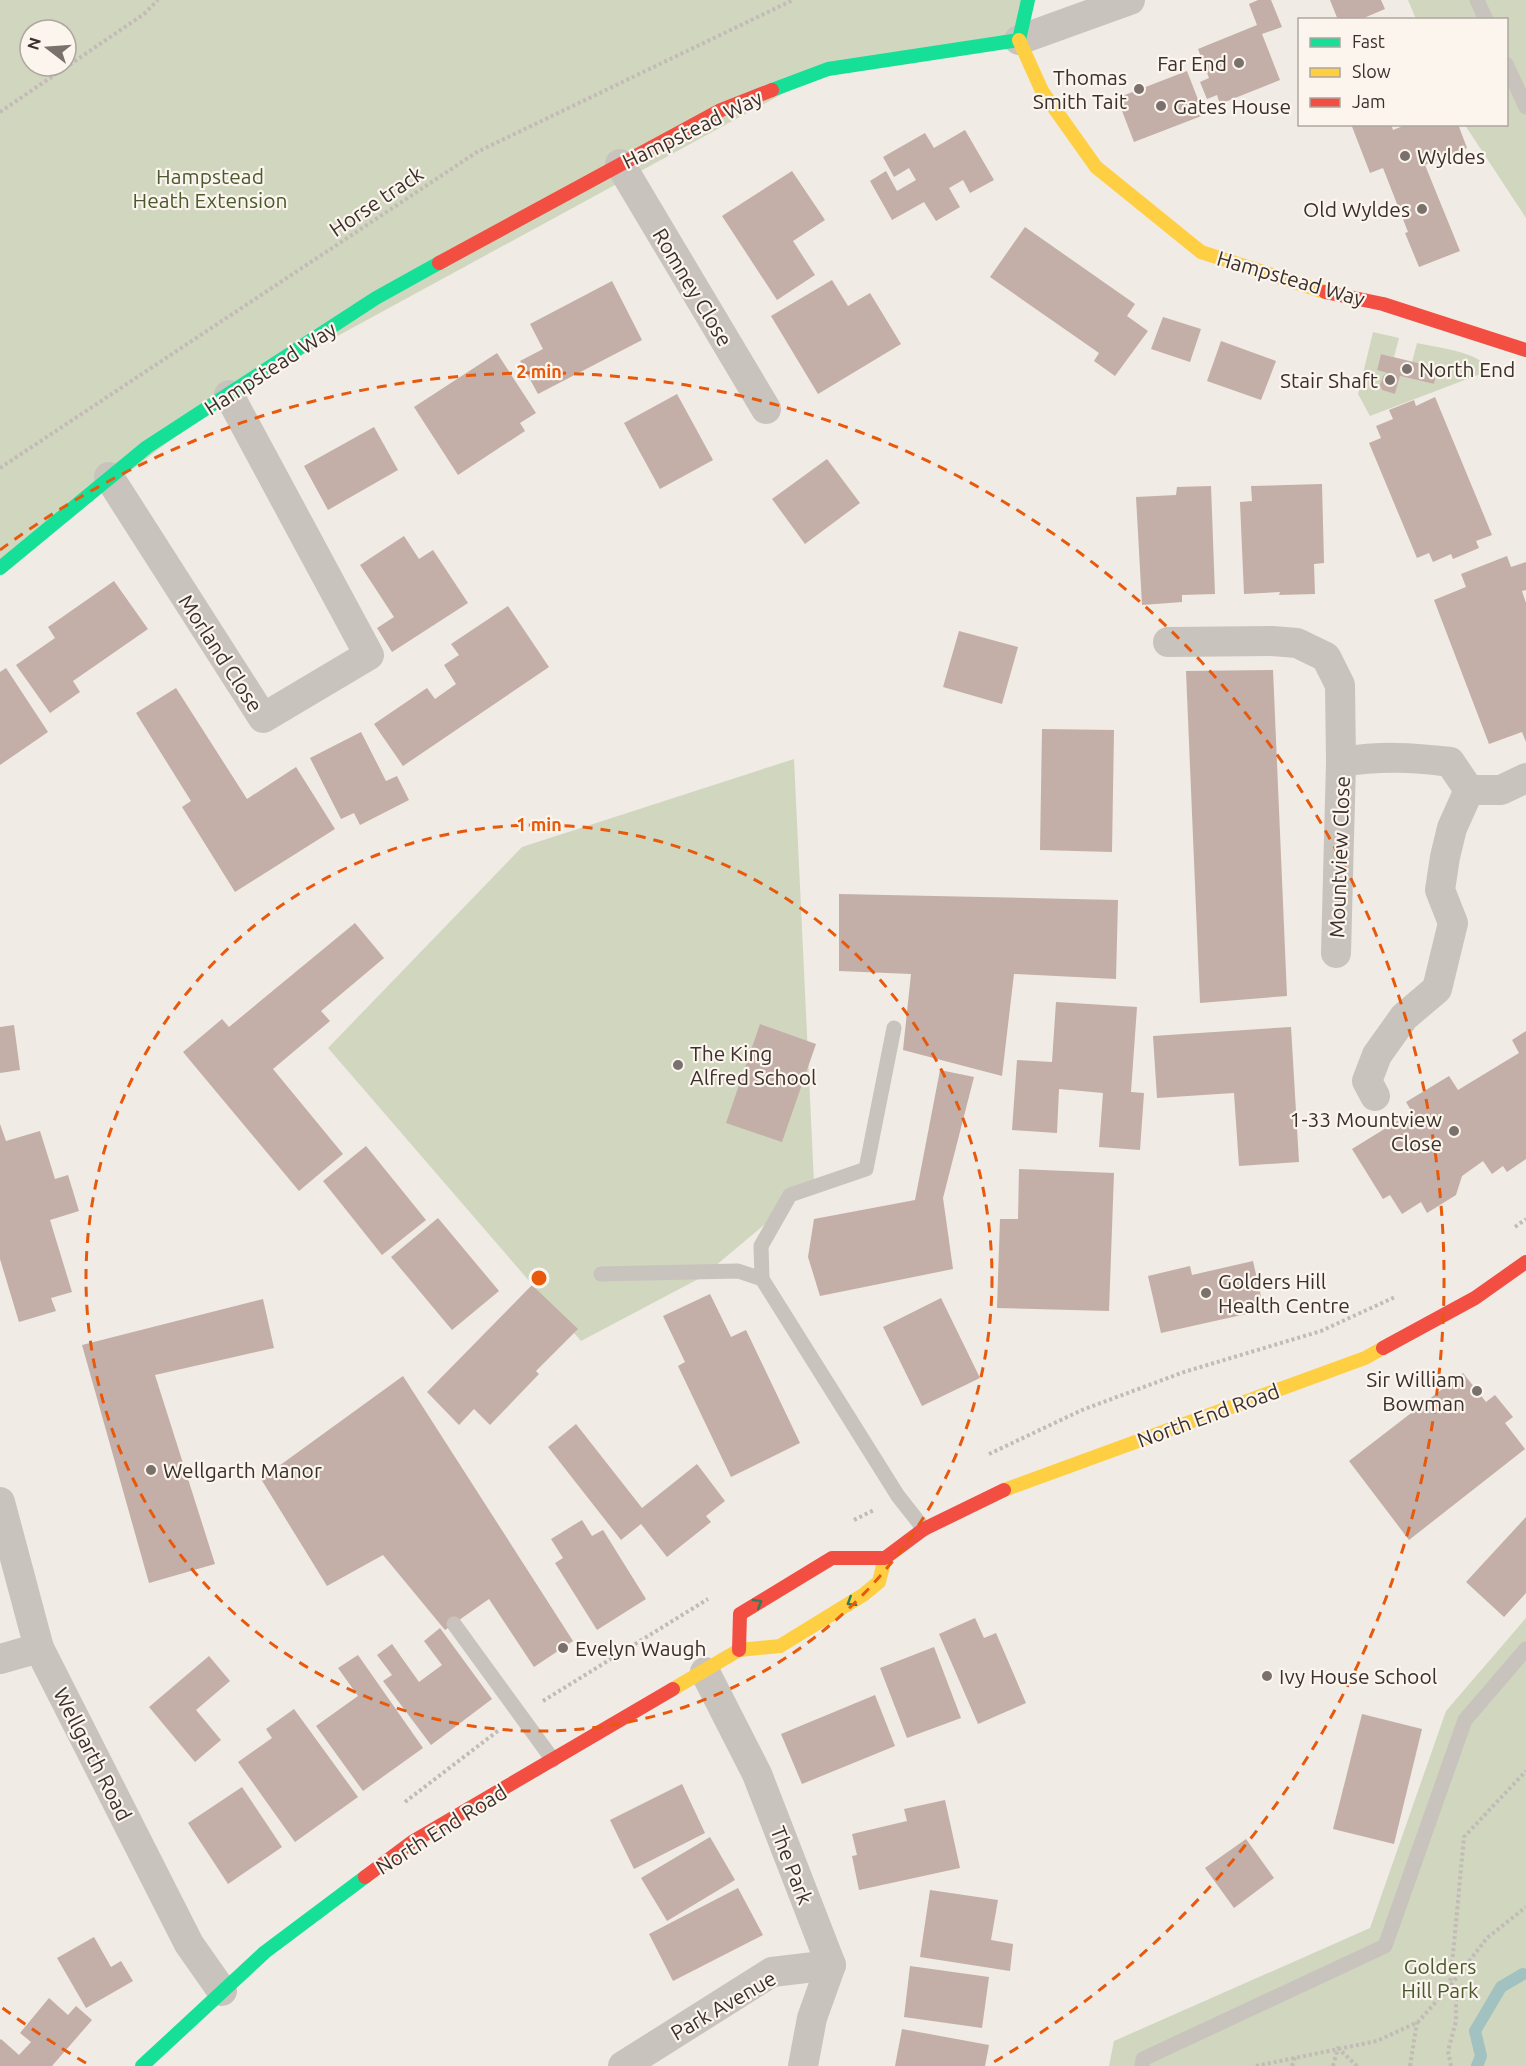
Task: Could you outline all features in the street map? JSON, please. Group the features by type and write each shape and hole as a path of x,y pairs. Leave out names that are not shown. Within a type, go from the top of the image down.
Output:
{"main road":[{"path":"1019,40 1028,0"},
{"name":"Hampstead Way","path":"0,568 147,447 376,298 721,110 828,69 1019,40 1042,91 1096,167 1201,252 1311,289 1383,304 1526,350"},
{"name":"North End Road","path":"142,2066 265,1952 412,1842 739,1650 780,1646 879,1582 885,1558 924,1529 991,1495 1365,1358 1475,1298 1526,1262"},
{"path":"739,1650 740,1614 832,1558 885,1558"}],"street":[{"path":"1019,40 1130,0"},
{"name":"Romney Close","path":"620,164 766,409"},
{"name":"Morland Close","path":"109,477 263,718 369,656 229,395"},
{"name":"Mountview Close","path":"1168,642 1272,640 1297,643 1326,657 1340,685 1341,762 1336,953"},
{"name":"Mountview Close","path":"1341,762 1373,757 1417,758 1450,762 1469,790"},
{"path":"1375,1096 1368,1081 1377,1055 1404,1017 1437,989 1452,923 1440,890 1445,857 1452,828 1469,790 1501,790 1526,778"},
{"name":"Wellgarth Road","path":"0,1502 39,1648 189,1944 222,1991"},
{"path":"0,1659 39,1648"},
{"name":"The Park","path":"705,1672 757,1774 831,1965"},
{"path":"803,2066 812,2018 831,1965"},
{"name":"Park Avenue","path":"623,2066 772,1972 831,1965"}],"lane":[{"path":"1477,0 1485,18"},
{"path":"1508,68 1526,107"},
{"path":"894,1028 866,1168 790,1195 761,1246 762,1279 898,1496 924,1529"},
{"path":"601,1274 738,1270 762,1279"},
{"path":"454,1624 553,1760"},
{"path":"1142,2066 1143,2059 1385,1946 1465,1720 1526,1649"}],"path":[{"path":"0,112 144,14 158,0"},
{"name":"Horse track","path":"0,468 477,152 793,0"},
{"path":"1451,2066 1448,2051 1455,2030 1456,2010 1450,1986 1464,1837 1526,1771"},
{"path":"1256,2066 1377,2041 1418,2022 1450,1986 1487,1938 1526,1907"},
{"path":"1410,2066 1418,2022"},
{"path":"1333,2066 1338,2049"},
{"path":"1338,2049 1358,2066"},
{"path":"1292,2066 1295,2057"}],"green space":[{"name":"Hampstead Heath Extension","path":"0,0 1028,0 1019,40 828,69 229,395 0,571"},
{"path":"1408,0 1526,0 1526,218 1466,126 1508,126 1508,18 1416,18"},
{"path":"1373,332 1399,338 1394,357 1381,354 1377,370 1387,373 1381,381 1383,390 1395,394 1400,376 1434,384 1438,368 1412,362 1417,343 1467,354 1477,358 1491,370 1370,416 1358,394"},
{"path":"794,759 814,1183 702,1277 581,1341 328,1048 522,847"},
{"name":"Golders Hill Park","path":"1526,1618 1526,2066 1109,2066 1114,2041 1370,1928 1446,1711"}],"building":[{"name":"Far End","path":"1258,0 1271,0 1282,27 1262,34 1280,80 1220,104 1217,95 1207,99 1200,82 1209,78 1198,49 1257,25 1249,4"},
{"path":"1330,0 1381,0 1385,9 1364,18 1337,18"},
{"name":"Gates House","path":"1187,71 1204,115 1134,142 1117,98"},
{"path":"1352,126 1392,126 1393,130 1403,126 1459,126 1467,148 1425,165 1460,251 1419,267 1383,168 1370,173"},
{"path":"965,130 994,180 970,193 963,180 949,188 960,207 936,221 924,202 892,220 870,181 886,171 897,191 916,180 909,168 894,177 883,157 925,133 934,148"},
{"path":"792,171 825,220 793,241 815,275 777,300 722,216"},
{"path":"1025,227 1135,304 1127,316 1148,331 1115,376 1094,361 1099,353 990,277"},
{"path":"832,280 848,306 870,293 901,344 818,394 771,316"},
{"path":"612,281 642,340 538,394 520,361 543,349 530,324"},
{"path":"1163,317 1201,329 1190,362 1151,349"},
{"path":"1221,341 1276,361 1261,400 1207,381"},
{"path":"497,353 536,413 520,423 525,431 458,475 414,407"},
{"name":"North End","path":"1381,354 1438,368 1434,384 1400,376 1395,394 1382,390 1380,385 1383,376 1387,373 1377,370"},
{"path":"677,394 713,460 660,489 624,423"},
{"path":"1435,397 1492,535 1476,541 1479,548 1453,559 1451,554 1433,562 1429,553 1417,558 1369,443 1381,438 1376,426 1393,419 1389,410 1414,400 1416,406"},
{"path":"374,427 398,470 328,510 304,466"},
{"path":"827,459 860,503 805,544 772,499"},
{"path":"1322,484 1324,563 1314,564 1315,594 1279,595 1280,592 1244,594 1240,502 1252,501 1251,486"},
{"path":"1211,486 1215,594 1182,595 1182,602 1142,605 1136,497 1176,495 1177,487"},
{"path":"404,536 419,559 433,550 468,603 392,652 377,628 394,617 360,565"},
{"path":"1507,556 1511,567 1526,562 1526,590 1522,591 1526,603 1526,742 1522,732 1489,744 1434,600 1466,587 1461,574"},
{"path":"114,581 148,629 73,681 80,692 50,713 16,665 55,638 48,627"},
{"path":"508,606 549,667 403,766 374,724 427,688 435,699 456,684 444,665 459,655 451,644"},
{"path":"959,631 1018,647 1002,704 943,687"},
{"path":"6,668 48,732 0,765 0,672"},
{"path":"1273,670 1287,996 1200,1003 1186,671"},
{"path":"176,688 247,799 296,767 335,829 235,892 182,807 191,801 136,713"},
{"path":"1042,729 1114,730 1112,852 1040,850"},
{"path":"361,732 386,781 397,776 409,800 360,825 354,813 341,819 310,758"},
{"path":"839,894 1118,900 1116,979 1014,974 1002,1076 903,1050 911,974 839,971"},
{"path":"355,923 384,958 321,1011 330,1021 273,1069 343,1154 299,1191 183,1052 222,1019 229,1027"},
{"path":"1056,1002 1137,1007 1131,1092 1144,1093 1140,1150 1099,1147 1103,1093 1059,1089 1057,1133 1012,1130 1017,1060 1052,1062"},
{"path":"760,1024 816,1044 782,1142 726,1123"},
{"path":"14,1025 20,1070 0,1073 0,1027"},
{"path":"1291,1027 1299,1162 1239,1166 1234,1093 1157,1098 1153,1036"},
{"name":"1-33 Mountview Close","path":"1526,1031 1526,1159 1507,1172 1503,1166 1492,1174 1483,1161 1462,1176 1456,1195 1427,1213 1421,1202 1402,1214 1390,1195 1383,1199 1352,1149 1412,1112 1406,1102 1449,1076 1458,1090 1519,1053 1512,1040"},
{"path":"940,1070 974,1077 943,1198 953,1269 820,1296 808,1257 814,1219 915,1200"},
{"path":"0,1124 6,1141 40,1131 55,1179 68,1175 79,1211 50,1220 72,1292 51,1298 56,1311 19,1322 0,1259"},
{"path":"366,1146 426,1220 382,1255 323,1181"},
{"path":"1019,1169 1114,1173 1109,1311 997,1308 1000,1219 1018,1219"},
{"path":"438,1218 499,1291 452,1330 391,1257"},
{"name":"Golders Hill Health Centre","path":"1253,1261 1264,1310 1161,1333 1148,1276 1190,1266 1192,1275"},
{"path":"532,1285 578,1329 536,1371 539,1374 490,1425 474,1409 459,1425 427,1392"},
{"path":"710,1294 731,1337 746,1330 800,1443 731,1477 678,1366 685,1362 663,1316"},
{"path":"941,1298 980,1378 922,1406 883,1327"},
{"name":"Wellgarth Manor","path":"263,1299 274,1348 155,1375 215,1564 149,1583 82,1345"},
{"path":"1463,1373 1486,1402 1495,1395 1513,1417 1505,1423 1525,1449 1409,1540 1349,1461"},
{"path":"403,1376 573,1641 534,1667 489,1599 445,1630 383,1555 327,1586 261,1479"},
{"path":"576,1424 642,1508 697,1464 725,1501 706,1516 711,1522 667,1557 641,1524 621,1540 548,1447"},
{"path":"1526,1517 1526,1593 1504,1617 1466,1582"},
{"path":"582,1520 592,1536 603,1530 646,1599 597,1630 555,1563 563,1558 551,1539"},
{"path":"975,1618 984,1638 996,1633 1026,1703 978,1724 939,1634"},
{"path":"440,1628 492,1699 431,1745 383,1681 392,1675 377,1655 392,1644 419,1682 442,1665 424,1641"},
{"path":"934,1647 961,1718 907,1738 880,1668"},
{"path":"358,1655 423,1748 363,1791 316,1726 358,1696 338,1668"},
{"path":"209,1656 230,1681 196,1710 221,1740 195,1762 149,1707"},
{"path":"875,1695 895,1746 802,1784 781,1734"},
{"path":"294,1709 358,1797 295,1842 238,1762 272,1738 266,1729"},
{"path":"1362,1714 1422,1729 1394,1844 1333,1829"},
{"path":"682,1784 705,1833 634,1869 610,1820"},
{"path":"242,1787 282,1847 228,1884 188,1823"},
{"path":"945,1800 960,1868 859,1890 852,1856 857,1855 852,1834 907,1821 904,1809"},
{"path":"710,1837 735,1880 667,1921 641,1878"},
{"path":"1246,1839 1274,1878 1234,1908 1205,1868"},
{"path":"738,1888 763,1935 673,1981 649,1934"},
{"path":"930,1890 998,1900 991,1940 1013,1944 1010,1971 920,1957"},
{"path":"94,1937 111,1967 121,1961 133,1981 86,2008 57,1958"},
{"path":"910,1966 989,1977 982,2028 904,2017"},
{"path":"49,1998 68,2015 76,2006 92,2020 52,2066 0,2066 0,2040 19,2055 31,2042 20,2033"},
{"path":"902,2029 989,2045 985,2066 895,2066"}],"waterway":[{"path":"1477,2066 1481,2056 1475,2031 1501,1987 1523,1974"}],"traffic: fast":[{"path":"1019,40 1028,0"},
{"path":"772,90 828,69 1019,40"},
{"path":"0,568 147,447 376,298 439,263"},
{"path":"142,2066 265,1952 365,1877"}],"traffic: slow":[{"path":"1019,40 1042,91 1096,167 1201,252 1325,292"},
{"path":"1004,1490 1365,1358 1383,1348"},
{"path":"673,1689 739,1650 780,1646 863,1595 879,1582 885,1558"}],"traffic: jam":[{"path":"439,263 721,110 772,90"},
{"path":"1325,292 1383,304 1526,350"},
{"path":"1383,1348 1475,1298 1526,1262"},
{"path":"739,1650 740,1614 832,1558 885,1558 924,1529 1004,1490"},
{"path":"365,1877 412,1842 673,1689"}],"place":[{"name":"Far End","path":"1239,63"},
{"name":"Thomas Smith Tait","path":"1139,89"},
{"name":"Gates House","path":"1161,106"},
{"name":"Wyldes","path":"1405,156"},
{"name":"Old Wyldes","path":"1422,209"},
{"name":"North End","path":"1407,369"},
{"name":"Stair Shaft","path":"1390,380"},
{"name":"The King Alfred School","path":"678,1065"},
{"name":"1-33 Mountview Close","path":"1454,1131"},
{"name":"Golders Hill Health Centre","path":"1206,1293"},
{"name":"Sir William Bowman","path":"1477,1391"},
{"name":"Wellgarth Manor","path":"151,1470"},
{"name":"Evelyn Waugh","path":"563,1648"},
{"name":"Ivy House School","path":"1267,1676"}]}
